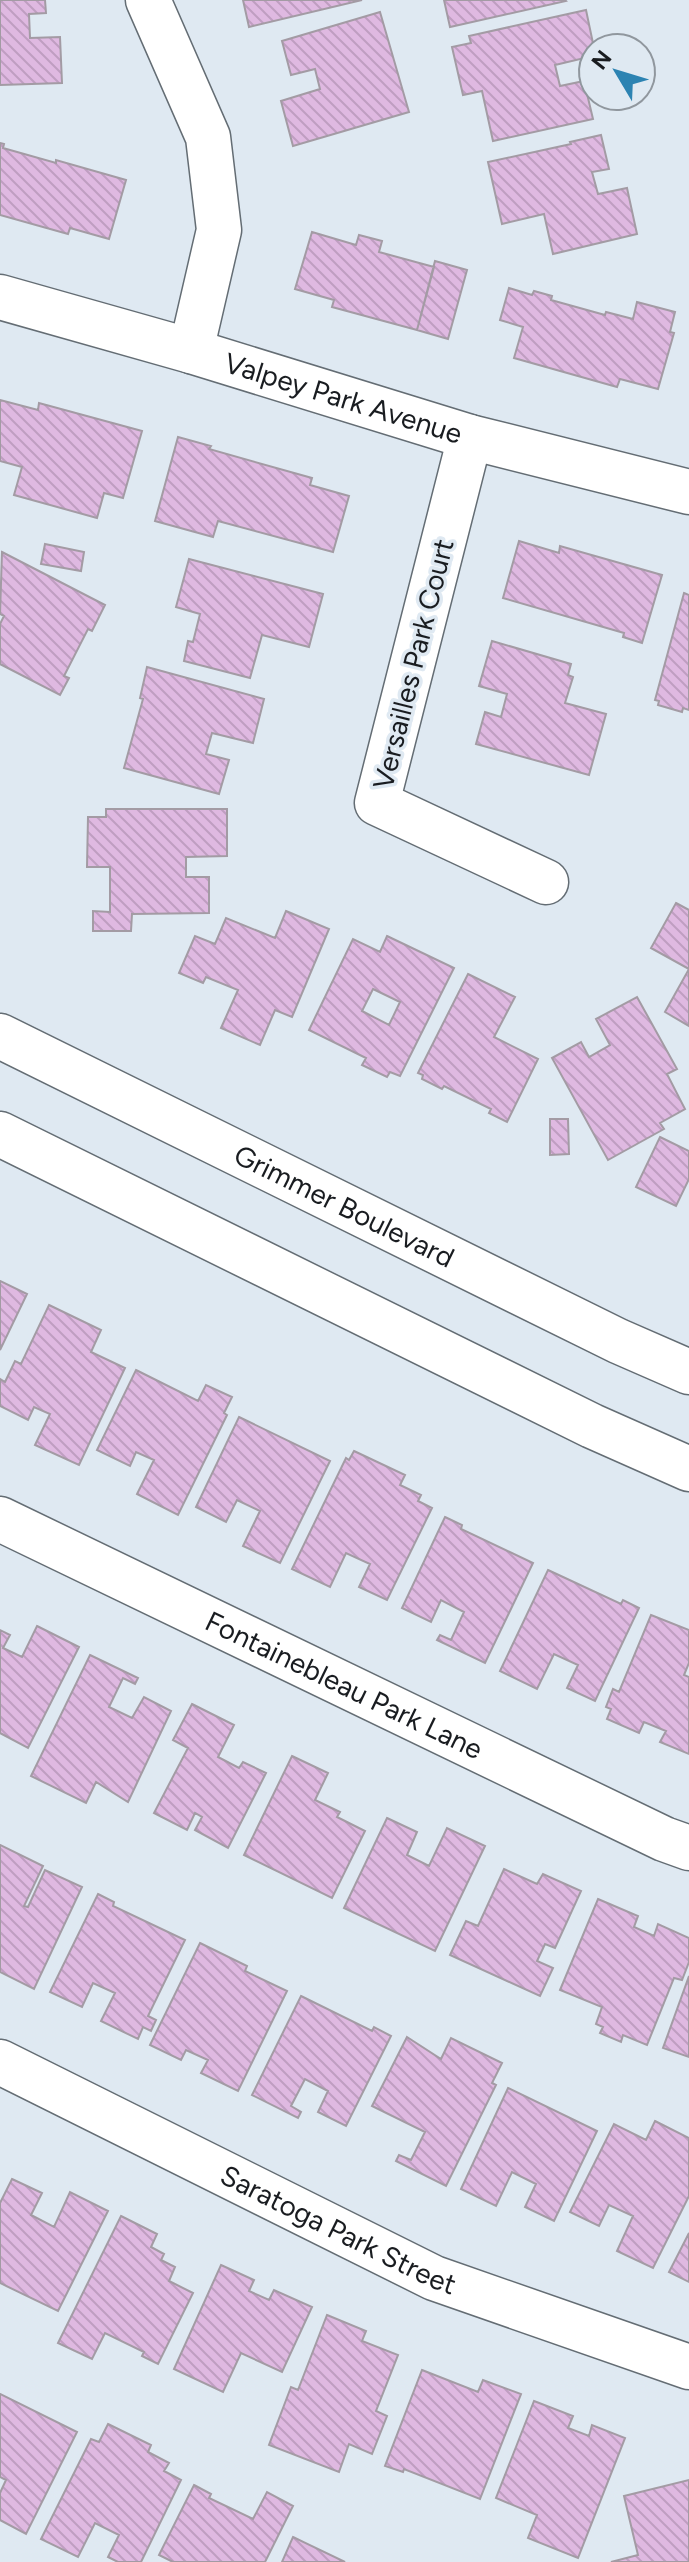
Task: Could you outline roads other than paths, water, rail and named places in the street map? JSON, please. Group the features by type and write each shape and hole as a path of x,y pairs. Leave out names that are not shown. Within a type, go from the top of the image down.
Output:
{"street":[{"path":"148,0 208,137 219,230 191,351"},
{"name":"Valpey Park Avenue","path":"0,297 191,351 470,437 689,492"},
{"name":"Versailles Park Court","path":"470,437 377,803 546,882"},
{"name":"Grimmer Boulevard","path":"0,1036 618,1341 689,1372"},
{"path":"0,1134 592,1426 689,1469"},
{"name":"Fontainebleau Park Lane","path":"0,1519 664,1839 689,1848"},
{"name":"Saratoga Park Street","path":"0,2062 434,2278 689,2367"}]}
